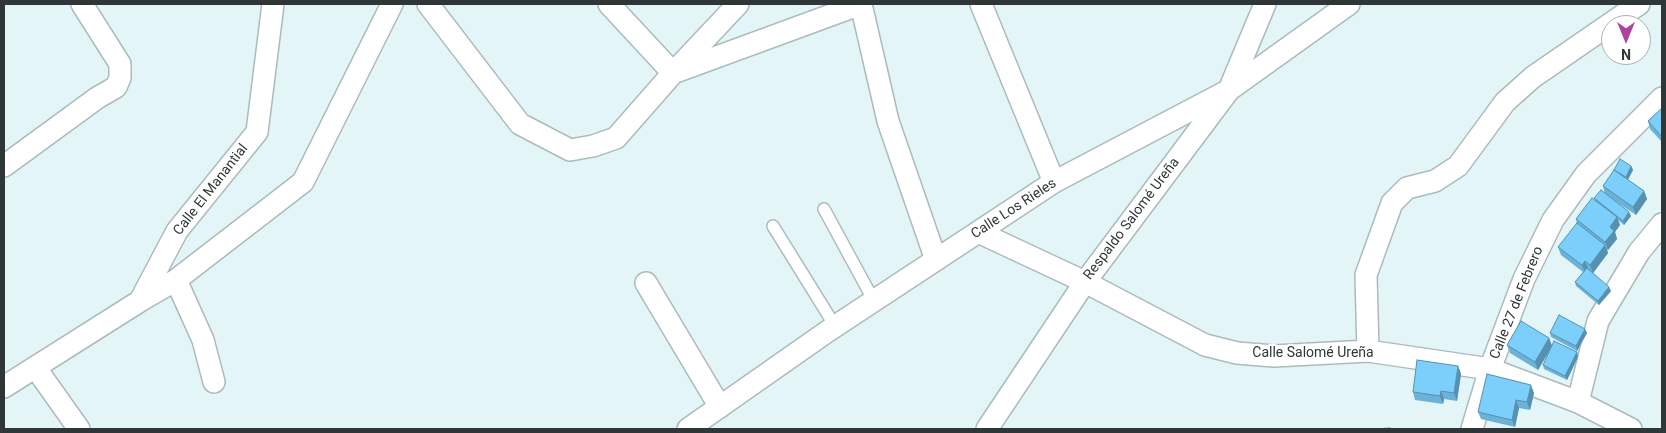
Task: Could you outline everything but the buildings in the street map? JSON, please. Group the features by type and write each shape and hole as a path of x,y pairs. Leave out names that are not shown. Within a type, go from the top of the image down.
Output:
{"street":[{"path":"4,166 97,98 116,87 120,64 82,4"},
{"name":"Calle El Manantial","path":"4,387 140,301 177,231 257,132 273,4"},
{"path":"140,301 176,280 302,182 392,4"},
{"path":"428,4 520,124 570,150 593,146 616,138 673,73 738,4"},
{"path":"609,4 673,73"},
{"path":"673,73 861,4 888,121 936,260"},
{"path":"981,4 1054,182"},
{"name":"Respaldo Salomé Ureña","path":"987,429 1086,282 1229,90 1265,4"},
{"name":"Calle Los Rieles","path":"688,429 835,326 1054,182 1229,90 1349,4"},
{"path":"1368,351 1366,275 1392,203 1407,188 1435,181 1458,166 1505,102 1519,89 1533,77 1639,4"},
{"name":"Calle 27 de Febrero","path":"1472,429 1490,369 1524,279 1553,220 1586,174 1662,98"},
{"path":"1578,402 1598,321 1639,252 1662,224"},
{"name":"Calle Salomé Ureña","path":"978,232 1086,282 1197,341 1237,353 1274,356 1368,351 1490,369 1578,402 1632,429"},
{"path":"176,280 203,340 214,382"},
{"path":"646,284 720,407"},
{"path":"35,367 79,429"}],"lane":[{"path":"824,209 874,301"},
{"path":"773,226 835,326"}]}
